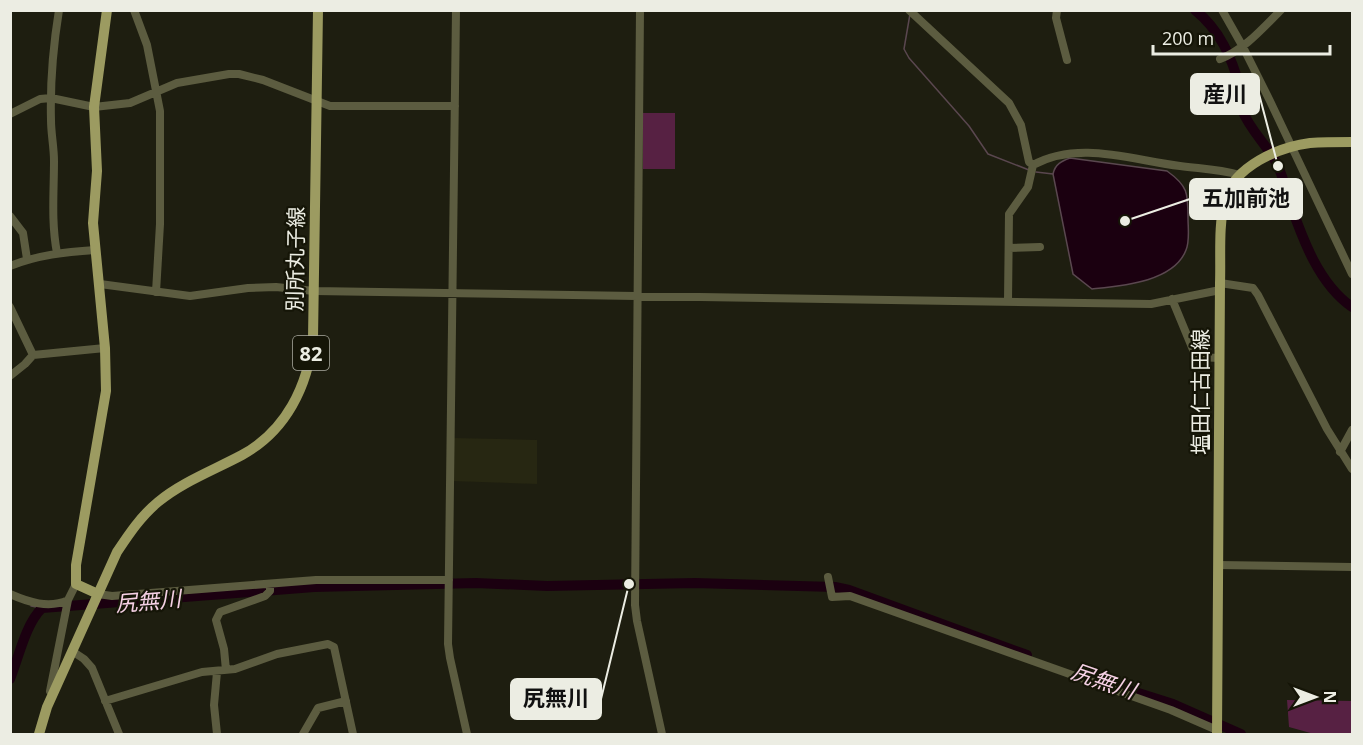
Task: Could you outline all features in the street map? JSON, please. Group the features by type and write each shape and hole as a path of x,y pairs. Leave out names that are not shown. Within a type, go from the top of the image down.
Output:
{"main road":[{"path":"94,601 76,584 76,565 104,406 105,348 93,223 97,171 94,107 107,10"},
{"name":"別所丸子線","path":"39,735 58,670 72,651 117,552 147,512 182,486 245,453 274,430 286,415 303,384 311,355 314,291 318,10"},
{"name":"塩田仁古田線","path":"1217,730 1220,287 1225,200 1229,189 1240,175 1280,151 1310,143 1353,142"}],"street":[{"path":"57,253 53,224 54,159 51,98 52,53 58,10"},
{"path":"134,10 147,45 157,92 161,147 156,292"},
{"path":"456,10 450,658 466,735"},
{"path":"640,10 635,605 662,735"},
{"path":"909,10 1009,103 1021,124 1029,162 1033,165"},
{"path":"1057,10 1056,18 1067,60"},
{"path":"1222,10 1243,47 1353,274"},
{"path":"1220,59 1243,47 1281,10"},
{"path":"10,114 40,99 51,98 94,107 130,103 177,83 229,74 263,80 330,106 455,106"},
{"path":"1033,165 1059,154 1088,152 1180,166 1217,169 1240,175"},
{"path":"1008,301 1009,214 1028,187 1033,165"},
{"path":"10,216 23,233 27,259"},
{"path":"1009,248 1040,247"},
{"path":"10,266 27,259 57,253 95,250"},
{"path":"100,284 190,296 248,288 276,287 314,291 1150,304 1220,287 1252,288 1258,295 1340,452 1353,469"},
{"path":"1172,299 1196,357 1220,358"},
{"path":"10,307 33,355"},
{"path":"10,376 33,355 105,348"},
{"path":"1340,452 1353,430"},
{"path":"1218,565 1353,567"},
{"path":"94,601 112,596 270,587 316,580 449,580"},
{"path":"50,691 58,670 68,604 76,584"},
{"path":"829,584 832,597 850,596 1171,711 1217,730"},
{"path":"226,670 216,620 220,612 266,596 270,587"},
{"path":"10,594 41,604 68,604"},
{"path":"105,701 202,672 226,670 278,654 328,644 334,647 353,735"},
{"path":"72,651 92,668 119,735"},
{"path":"216,672 214,705 217,735"},
{"path":"303,735 318,708 346,701"}],"shaded area":[{"path":"643,113 675,113 675,169 643,169"},
{"path":"1070,158 1167,171 1179,181 1188,202 1187,246 1180,261 1159,276 1117,286 1092,289 1073,274 1053,174 1057,165"},
{"path":"453,438 537,440 537,484 452,481"},
{"path":"1287,700 1352,701 1352,734 1314,734 1289,727"}],"waterway":[{"path":"1195,10 1211,26 1229,55 1240,88 1242,110 1277,164 1301,232 1321,274 1340,297 1352,307"},
{"path":"910,14 904,49 909,58 969,126 988,154 1029,170"},
{"path":"1036,172 1053,174"},
{"name":"尻無川","path":"10,679 31,623 42,608 314,587 476,583 547,586 695,583 835,587 849,590 1027,655"},
{"path":"31,606 42,608"},
{"name":"尻無川","path":"1110,684 1173,704 1241,734"}],"place":[{"name":"産川","path":"1278,166"},
{"name":"五加前池","path":"1125,221"},
{"name":"尻無川","path":"629,584"}]}
